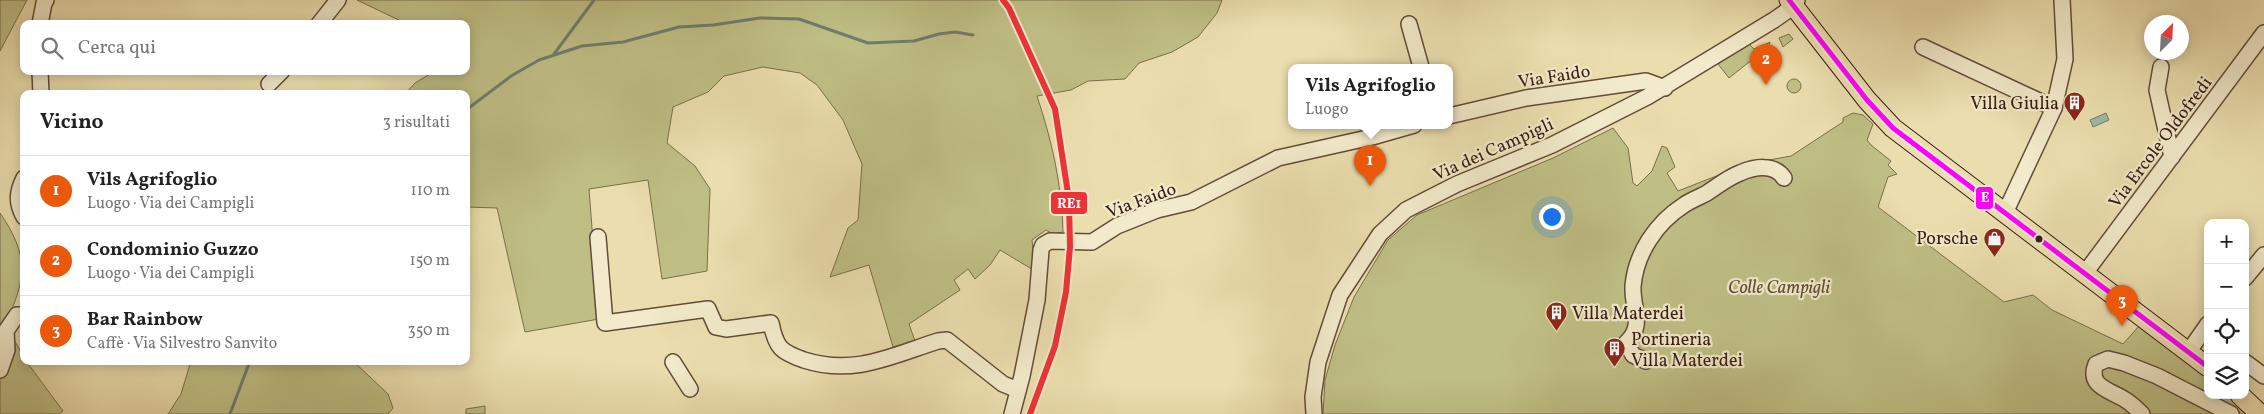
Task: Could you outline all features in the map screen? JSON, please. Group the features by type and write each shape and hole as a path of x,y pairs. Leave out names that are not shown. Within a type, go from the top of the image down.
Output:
{"main road":[{"path":"1793,2 1867,100 1893,128 2204,364"},
{"path":"2244,399 2258,413"}],"street":[{"path":"41,20 46,0"},
{"path":"322,20 338,0"},
{"path":"2005,213 2054,108 2065,59 2062,0"},
{"name":"Via dei Campigli","path":"1314,414 1313,397 1318,362 1340,295 1380,234 1406,210 1457,184 1552,145 1664,88 1793,2"},
{"path":"1409,24 1420,64"},
{"name":"Via Ercole Oldofredi","path":"2085,272 2264,33"},
{"path":"1923,47 2054,108"},
{"path":"2161,67 2157,90 2172,157"},
{"path":"40,75 41,90"},
{"path":"269,84 278,75"},
{"name":"Via Faido","path":"1453,115 1526,98 1646,81 1664,88"},
{"name":"Via Faido","path":"1012,414 1037,300 1043,245 1050,241 1092,242 1117,226 1157,210 1191,202 1278,158 1400,129"},
{"path":"1646,361 1633,355 1626,343 1634,335 1638,326 1635,315 1634,286 1640,258 1655,230 1686,204 1707,193 1726,179 1749,169 1769,167 1780,172 1784,178"},
{"path":"20,186 18,201 20,206"},
{"path":"598,237 605,323 708,309 712,323 716,328 726,329 771,324 776,342 789,355 818,364 836,366 856,366 946,340 1003,384 1018,390"},
{"path":"2249,273 2264,255"},
{"path":"0,370 7,350 6,331 17,316 20,315"},
{"path":"2189,351 2204,332"},
{"path":"2142,414 2124,399 2097,384 2093,377 2096,364 2108,359 2124,363 2157,376 2231,414"},
{"path":"673,362 690,388"},
{"path":"2249,365 2264,376"}],"green space":[{"path":"0,0 27,0 0,51"},
{"path":"357,0 1222,0 1217,13 1198,37 1172,52 1139,63 1125,79 1088,81 1071,90 1037,96 1055,163 1061,197 1063,232 1053,234 1046,230 1032,240 1035,271 1000,250 990,265 975,279 968,269 954,280 960,290 909,324 915,341 893,347 869,265 830,277 848,228 858,220 862,164 843,120 817,85 800,73 763,67 724,76 708,92 673,107 667,143 695,166 710,189 707,271 662,279 648,180 589,189 599,319 525,332 497,208 470,207 470,90 409,90 415,83 428,75 470,75 470,20 399,20"},
{"path":"1789,34 1793,39 1783,47 1779,38"},
{"path":"1770,42 1766,54 1763,56 1758,55 1729,78 1718,64 1749,44 1754,49"},
{"path":"1791,79 1797,79 1801,86 1797,93 1791,93 1787,89 1787,83"},
{"name":"Colle Campigli","path":"1853,113 1863,115 1873,124 1867,140 1891,161 1888,165 1897,174 1888,177 1878,207 2004,302 2033,295 2052,310 2123,344 2140,325 2204,370 2204,399 2239,399 2254,414 1323,414 1325,380 1335,345 1354,297 1388,240 1417,215 1553,158 1613,128 1628,148 1633,183 1637,186 1652,171 1662,146 1667,148 1675,167 1667,173 1678,191 1747,164 1791,156 1843,122 1843,118"},
{"path":"0,213 16,242 20,255 20,285 18,294 5,324 20,350 20,365 29,365 63,411 59,414 0,414"},
{"path":"190,365 357,365 388,394 393,408 388,414 168,414 181,394"},
{"path":"485,406 485,414 466,414 466,409"}],"shaded area":[{"path":"2106,113 2109,120 2093,127 2090,120"}],"waterway":[{"path":"554,54 594,0"},
{"path":"470,107 511,76 539,60 582,46 623,42 679,27 713,25 760,18 799,19 868,43 914,41 955,32 973,35"},
{"path":"230,414 248,365"}],"transit line":[{"name":"RE1","path":"1003,0 1009,8 1055,109 1069,200 1070,247 1066,292 1055,346 1030,414"},
{"name":"E","path":"1789,0 1867,100 1893,128 2204,364"}],"place":[{"name":"Condominio Guzzo","path":"1766,85"},
{"name":"Villa Giulia","path":"2075,122"},
{"name":"Vils Agrifoglio","path":"1370,186"},
{"name":"Porsche","path":"1994,257"},
{"name":"Bar Rainbow","path":"2122,326"},
{"name":"Villa Materdei","path":"1556,332"},
{"name":"Portineria Villa Materdei","path":"1615,368"}]}
